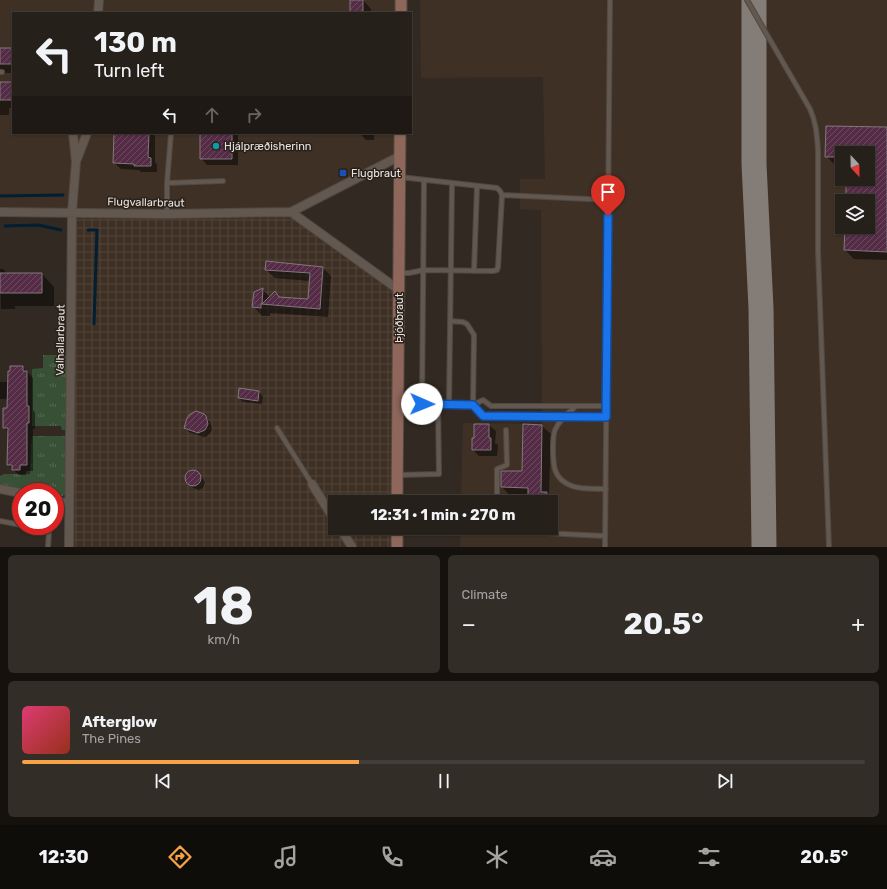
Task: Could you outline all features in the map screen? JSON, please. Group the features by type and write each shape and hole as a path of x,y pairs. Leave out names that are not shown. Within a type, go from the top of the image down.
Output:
{"street":[{"path":"98,12 99,0"},
{"path":"401,0 401,12"},
{"name":"Valhallarbraut","path":"69,547 72,212 76,162 73,134"},
{"path":"76,162 86,134"},
{"name":"Þjóðbraut","path":"397,495 400,134"},
{"name":"Flugvallarbraut","path":"0,212 167,214 291,212 400,156"},
{"path":"291,212 399,290"},
{"path":"312,484 328,510"},
{"path":"0,489 12,491"},
{"path":"64,503 69,504"},
{"path":"344,535 352,547"},
{"path":"397,535 397,547"}],"lane":[{"path":"605,547 610,0"},
{"path":"746,0 810,108 814,117 816,129 818,150 818,251 829,547"},
{"path":"167,214 167,183 171,134"},
{"path":"399,273 409,273 423,270 496,270 498,267 502,195 497,188 400,177"},
{"path":"422,404 424,180"},
{"path":"167,183 223,182"},
{"path":"449,405 452,184"},
{"path":"474,271 477,186"},
{"path":"502,195 609,200"},
{"path":"450,321 467,324 474,335 473,405 483,416 606,417"},
{"path":"398,404 473,405 483,400 491,406 606,406"},
{"path":"398,475 439,474 438,405"},
{"path":"576,406 563,417 555,430 553,465 556,473 561,479 573,487 606,489"},
{"path":"277,428 312,484"},
{"path":"497,495 497,469 506,465 506,430"},
{"path":"0,521 12,523"},
{"path":"558,534 605,536"},
{"path":"48,547 49,535"}],"shaded area":[{"path":"0,0 401,0 401,12 12,12 12,134 400,134 400,156 291,212 0,212"},
{"path":"420,0 887,0 887,547 460,547 461,535 558,535 558,495 461,495 463,423 542,424 541,210 520,209 520,179 545,179 543,77 421,78"},
{"path":"72,212 291,212 399,290 397,495 328,495 328,535 397,535 397,547 69,547"}],"green space":[{"path":"43,355 67,355 66,430 62,430 61,426 32,426 32,369 43,368"},
{"path":"32,436 66,436 66,493 64,495 64,483 12,483 12,496 2,494 0,492 0,476 4,474 30,474"}],"building":[{"path":"350,0 363,0 363,12 350,12"},
{"path":"0,48 12,48 12,64 0,64"},
{"path":"0,82 12,82 12,100 0,100"},
{"path":"826,126 887,127 887,252 844,250 845,234 875,234 875,194 846,194 846,186 875,186 875,146 835,146 835,157 825,157"},
{"path":"114,134 149,134 148,157 151,158 151,166 134,166 134,164 113,163"},
{"name":"Hjálpræðisherinn","path":"200,134 232,134 232,159 200,159"},
{"path":"266,261 323,267 320,309 261,304 261,308 252,307 254,292 263,288 262,304 275,291 279,297 308,299 310,273 265,270"},
{"path":"0,273 42,273 42,293 0,293"},
{"path":"10,366 23,366 23,371 27,371 27,406 29,406 29,423 27,423 27,465 20,465 20,470 12,470 12,465 7,465 8,428 3,428 3,408 7,408 8,371 10,371"},
{"path":"239,388 259,391 258,401 238,398"},
{"path":"196,411 206,416 208,424 205,430 198,433 184,428 189,415"},
{"path":"474,424 489,424 491,450 472,450"},
{"path":"523,424 542,425 541,492 547,492 547,495 528,495 528,488 501,487 501,471 522,471"},
{"path":"193,470 199,472 201,478 199,484 193,486 187,484 185,478 187,472"}],"waterway":[{"path":"0,196 63,195"},
{"path":"5,226 38,225 61,230"},
{"path":"88,230 97,230 94,324"}],"taxiway":[{"path":"754,0 754,164 761,308 764,547"}],"place":[{"name":"Hjálpræðisherinn","path":"216,146"},
{"name":"Flugbraut","path":"343,173"}],"route":[{"path":"422,404 473,405 483,416 606,417 608,216"}]}
